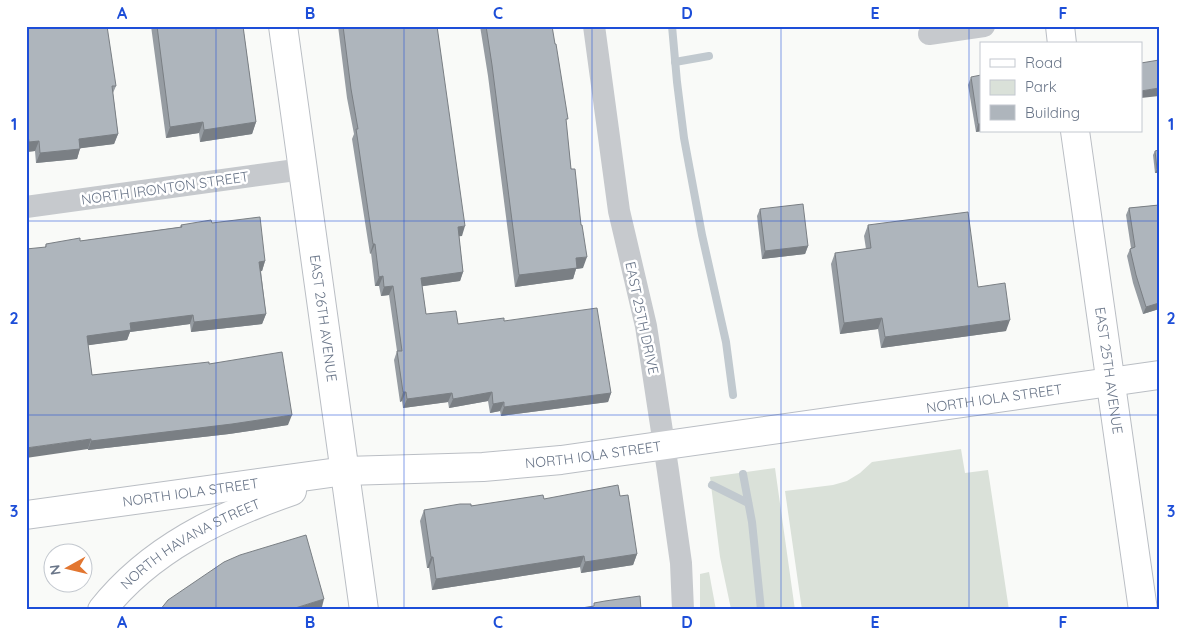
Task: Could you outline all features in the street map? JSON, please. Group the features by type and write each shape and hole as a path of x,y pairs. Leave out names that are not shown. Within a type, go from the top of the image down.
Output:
{"street":[{"name":"EAST 26TH AVENUE","path":"283,26 364,610"},
{"name":"EAST 25TH DRIVE","path":"594,26 619,211 646,326 681,563 683,610"},
{"path":"929,34 984,26"},
{"path":"1060,26 1062,42"},
{"name":"EAST 25TH AVENUE","path":"1075,132 1143,610"},
{"name":"NORTH IRONTON STREET","path":"26,208 303,169"},
{"name":"NORTH IOLA STREET","path":"26,515 345,471 504,465 561,460 1159,375"},
{"name":"NORTH HAVANA STREET","path":"102,610 113,596 146,564 188,536 246,507 345,471"}],"green space":[{"path":"961,449 965,473 988,470 1009,610 802,610 785,491 833,485 847,481 872,462"},
{"path":"775,468 795,610 728,610 731,609 720,557 710,477"},
{"path":"709,572 716,610 700,610 700,574"}],"building":[{"path":"26,26 107,26 116,86 112,86 118,134 79,139 80,149 40,153 39,141 29,142 26,121"},
{"path":"157,26 243,26 256,122 204,130 203,122 170,127"},
{"path":"343,26 437,26 465,226 458,227 463,272 421,278 426,314 456,311 458,324 504,318 504,321 597,308 611,393 504,407 504,402 493,404 492,392 453,399 452,393 407,399 406,392 403,392 397,351 402,351 393,286 384,287 383,276 379,277 375,244 373,244"},
{"path":"486,26 552,26 568,119 566,119 571,169 575,169 581,225 587,257 576,258 577,268 519,275"},
{"path":"1159,60 1159,88 1142,91 1142,63"},
{"path":"980,75 980,124 978,124 971,77"},
{"path":"1159,150 1159,169 1157,169 1155,151"},
{"path":"803,204 808,246 765,251 760,209"},
{"path":"1159,205 1159,303 1146,307 1130,249 1135,247 1129,208"},
{"path":"968,212 978,287 1005,283 1010,320 885,337 882,318 844,323 835,253 871,248 868,225"},
{"path":"260,217 265,261 259,262 266,314 194,322 193,315 130,323 131,330 87,336 92,375 209,362 209,364 282,352 292,415 232,424 26,448 26,249 46,247 46,244 80,238 80,241 182,227 181,225 211,220 212,223"},
{"path":"618,485 620,496 628,495 637,554 585,562 584,556 436,579 424,510 460,504 471,504 471,506 543,495 544,499"},
{"path":"306,535 324,599 289,610 160,610 168,600 224,562 240,555"},
{"path":"640,596 641,610 569,610 594,606 594,603"}],"waterway":[{"path":"672,26 684,138 702,235 726,342 733,395"},
{"path":"675,62 709,56"},
{"path":"743,474 752,522 761,610"},
{"path":"712,485 748,503"}]}
